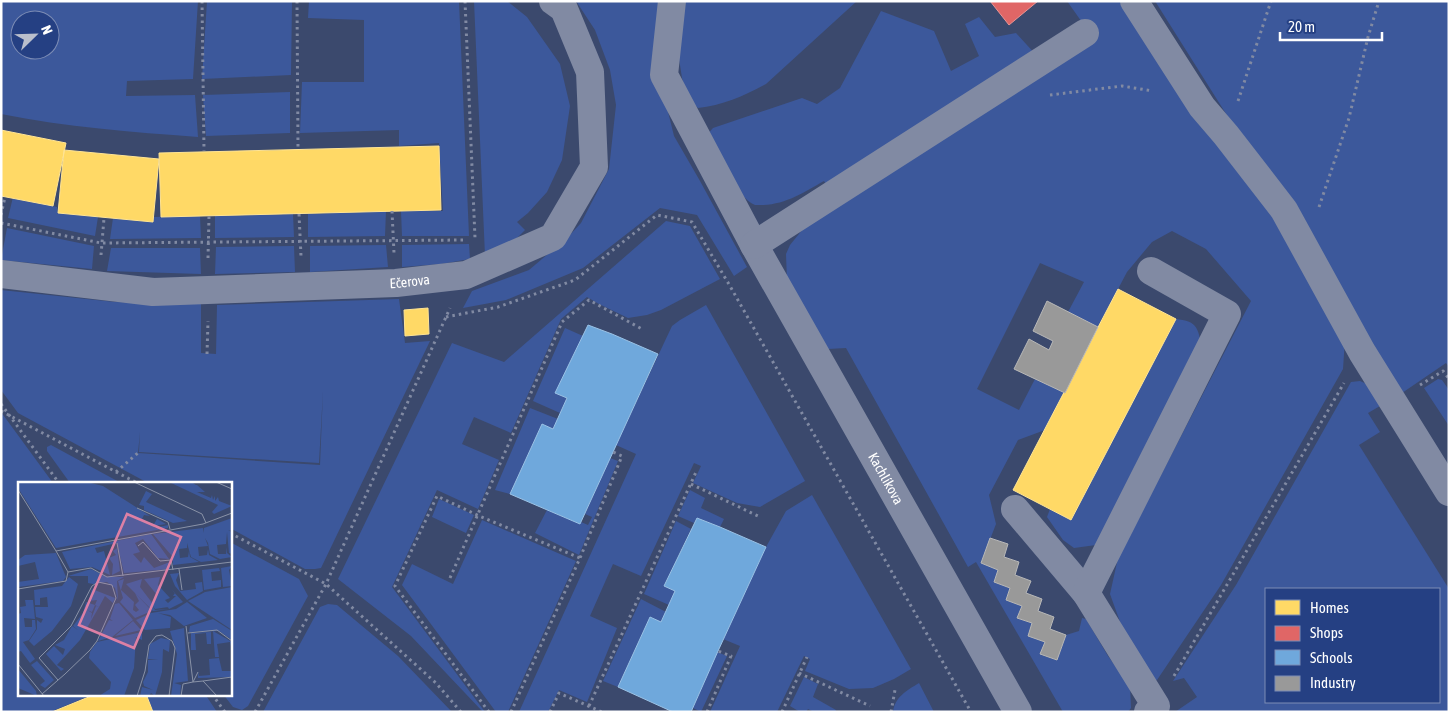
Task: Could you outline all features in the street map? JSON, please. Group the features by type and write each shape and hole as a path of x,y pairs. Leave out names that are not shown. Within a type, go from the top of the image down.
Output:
{"street":[{"name":"Ečerova","path":"1,274 154,292 396,283 466,275 553,237 594,167 590,72 564,8 554,1"},
{"name":"Kachlíkova","path":"672,1 664,75 754,245 1018,712"},
{"path":"1134,1 1202,107 1284,210 1362,352 1449,492"},
{"path":"754,245 1085,33"},
{"path":"1086,593 1227,314 1151,271"},
{"path":"1015,509 1086,593 1152,709"}],"path":[{"path":"202,1 204,152"},
{"path":"297,1 298,149"},
{"path":"1,223 102,243 475,240 465,1"},
{"path":"1226,135 1271,1"},
{"path":"1325,191 1349,118 1368,37 1379,1"},
{"path":"1044,96 1122,86 1156,92"},
{"path":"1,215 5,197"},
{"path":"392,211 396,283"},
{"path":"299,214 303,287"},
{"path":"446,317 498,307 575,280 657,215 692,222 971,712"},
{"path":"255,712 326,584 466,275"},
{"path":"450,578 562,322 589,300 642,329"},
{"path":"208,320 208,354"},
{"path":"1152,709 1362,352"},
{"path":"1,404 58,482"},
{"path":"1,411 135,482"},
{"path":"116,472 139,452"},
{"path":"511,712 580,558 622,456 613,452"},
{"path":"589,706 697,470"},
{"path":"691,484 760,517"},
{"path":"489,712 395,586 437,496 477,515 580,558"},
{"path":"231,534 326,584 436,683 461,712"},
{"path":"707,712 731,656 718,651"},
{"path":"782,712 806,657"},
{"path":"799,673 870,706"},
{"path":"892,712 895,690"},
{"path":"550,712 559,693 602,712"},
{"path":"213,696 225,712"}],"shaded area":[{"path":"1,1 198,1 193,79 127,81 126,96 195,95 198,137 74,126 1,114"},
{"path":"207,1 292,1 291,75 202,79"},
{"path":"309,1 459,1 469,236 402,236 401,211 443,211 439,143 399,146 399,130 300,133 302,82 364,82 364,20 308,18"},
{"path":"474,1 507,1 527,17 560,64 570,106 562,160 547,192 517,222 525,230 511,244 485,256"},
{"path":"576,1 664,1 659,75 674,136 747,267 734,276 697,215 660,208 583,268 506,300 463,308 472,291 529,270 568,237 581,223 609,169 616,105 610,70 595,30"},
{"path":"685,1 857,1 766,84 734,99 698,108 688,99 678,52"},
{"path":"1067,1 1120,1 1200,122 1277,222 1345,339 1343,369 1221,585 1157,680 1150,678 1128,644 1110,594 1118,558 1251,301 1206,249 1172,231 1152,242 1127,272 1098,327 1068,312 1084,282 1040,263 977,389 1019,410 1035,379 1065,393 1045,430 1018,440 989,495 996,524 981,563 998,570 994,582 1010,588 1006,600 1022,606 1017,618 1032,623 1028,636 1045,642 1041,655 1057,660 1066,635 1079,631 1082,618 1086,619 1108,656 1130,686 1131,708 1128,712 1063,712 976,562 968,567 846,348 828,349 787,281 786,254 790,245 807,224 1091,35"},
{"path":"1155,1 1449,1 1449,367 1446,363 1402,393"},
{"path":"881,11 934,31 951,71 979,56 965,24 979,17 995,37 1016,33 1037,56 831,191 824,181 795,197 780,202 755,205 748,201 734,185 706,136 713,128 802,98 817,104 840,88"},
{"path":"290,92 290,133 206,136 203,95"},
{"path":"13,197 57,207 58,213 98,217 95,236 8,218"},
{"path":"386,211 385,236 308,237 308,214"},
{"path":"293,214 294,237 215,238 215,216"},
{"path":"200,216 201,238 110,239 113,218 153,222 153,217"},
{"path":"666,221 690,226 720,279 661,310 647,315 628,318 587,297 561,319 511,433 474,417 462,444 499,460 478,509 437,490 392,587 485,712 483,712 411,636 338,579 452,343 504,362"},
{"path":"7,228 94,246 92,269 1,260"},
{"path":"469,244 470,259 441,264 402,267 402,245"},
{"path":"386,245 388,267 310,272 310,246"},
{"path":"294,246 295,272 215,274 216,247"},
{"path":"111,248 200,248 201,274 107,271"},
{"path":"1,290 115,302 201,304 201,353 216,354 217,305 399,299 405,343 430,341 321,568 305,569 231,529 231,482 146,482 18,413 1,390","holes":["323,391 320,465 138,453 140,432 139,452 319,463"]},
{"path":"706,305 805,481 760,507 737,503 693,483 701,466 694,463 641,576 613,564 590,616 617,628 587,702 559,690 548,712 519,712 636,454 616,445 672,326"},
{"path":"1176,319 1188,321 1197,329 1201,344 1096,545 1074,548 1063,540 1047,517 1050,509 1071,520"},
{"path":"565,328 583,336 556,393 567,398 560,413 533,401"},
{"path":"1438,379 1442,380 1449,390 1449,426 1424,388"},
{"path":"1360,381 1369,385 1380,406 1368,413 1380,432 1359,445 1449,589 1449,712 1175,712 1197,697 1184,678 1173,681 1236,585 1351,382"},
{"path":"530,408 558,419 553,429 542,424 510,494 495,490"},
{"path":"1,412 52,482 18,482 18,696 89,696 50,712 1,712"},
{"path":"51,445 119,482 69,482 47,451 47,447"},
{"path":"610,458 618,461 579,555 535,533 547,510 580,524 581,522 588,525 592,517 585,514"},
{"path":"690,490 705,498 701,508 724,519 720,527 697,518 694,523 678,516"},
{"path":"812,495 911,669 873,688 849,689 805,671 810,659 804,656 777,712 710,712 740,646 723,639 766,547 786,511"},
{"path":"439,499 474,515 466,533 432,517"},
{"path":"482,520 576,561 508,712 496,712 402,585 412,564 453,584"},
{"path":"676,521 691,529 664,586 675,591 669,605 644,594"},
{"path":"231,543 299,579 308,596 248,706 242,710 233,707 225,696 231,696"},
{"path":"641,599 666,612 661,622 650,617 618,687 603,681"},
{"path":"328,604 337,605 398,656 452,712 263,712 320,607"},
{"path":"717,652 727,656 701,712 699,712 693,708"},
{"path":"804,677 818,684 813,697 836,710 835,712 814,712 808,709 806,712 800,712 790,706"},
{"path":"919,683 934,712 893,712 899,698"},
{"path":"147,696 206,696 217,712 153,712"}],"building: Homes":[{"path":"1,130 66,143 53,206 1,196"},
{"path":"439,146 441,210 161,217 159,153"},
{"path":"64,150 159,159 153,222 58,213"},
{"path":"1118,289 1176,319 1071,520 1013,490"},
{"path":"428,308 429,334 405,336 404,310"},
{"path":"91,696 147,696 153,712 52,712"}],"building: Shops":[{"path":"990,1 1038,1 1009,25"}],"building: Schools":[{"path":"588,325 658,354 580,524 510,494 542,424 553,429 567,398 555,393"},
{"path":"697,518 766,547 691,712 673,712 618,687 650,617 661,622 675,591 664,586"}],"building: Industry":[{"path":"1047,301 1098,327 1065,393 1014,369 1029,339 1049,350 1053,341 1033,331"},
{"path":"990,538 1008,544 1004,557 1019,562 1015,575 1031,581 1026,593 1042,599 1038,611 1054,617 1050,629 1066,635 1057,660 1040,654 1045,642 1028,636 1032,623 1017,618 1022,606 1006,600 1010,588 994,582 998,570 981,563"}]}
